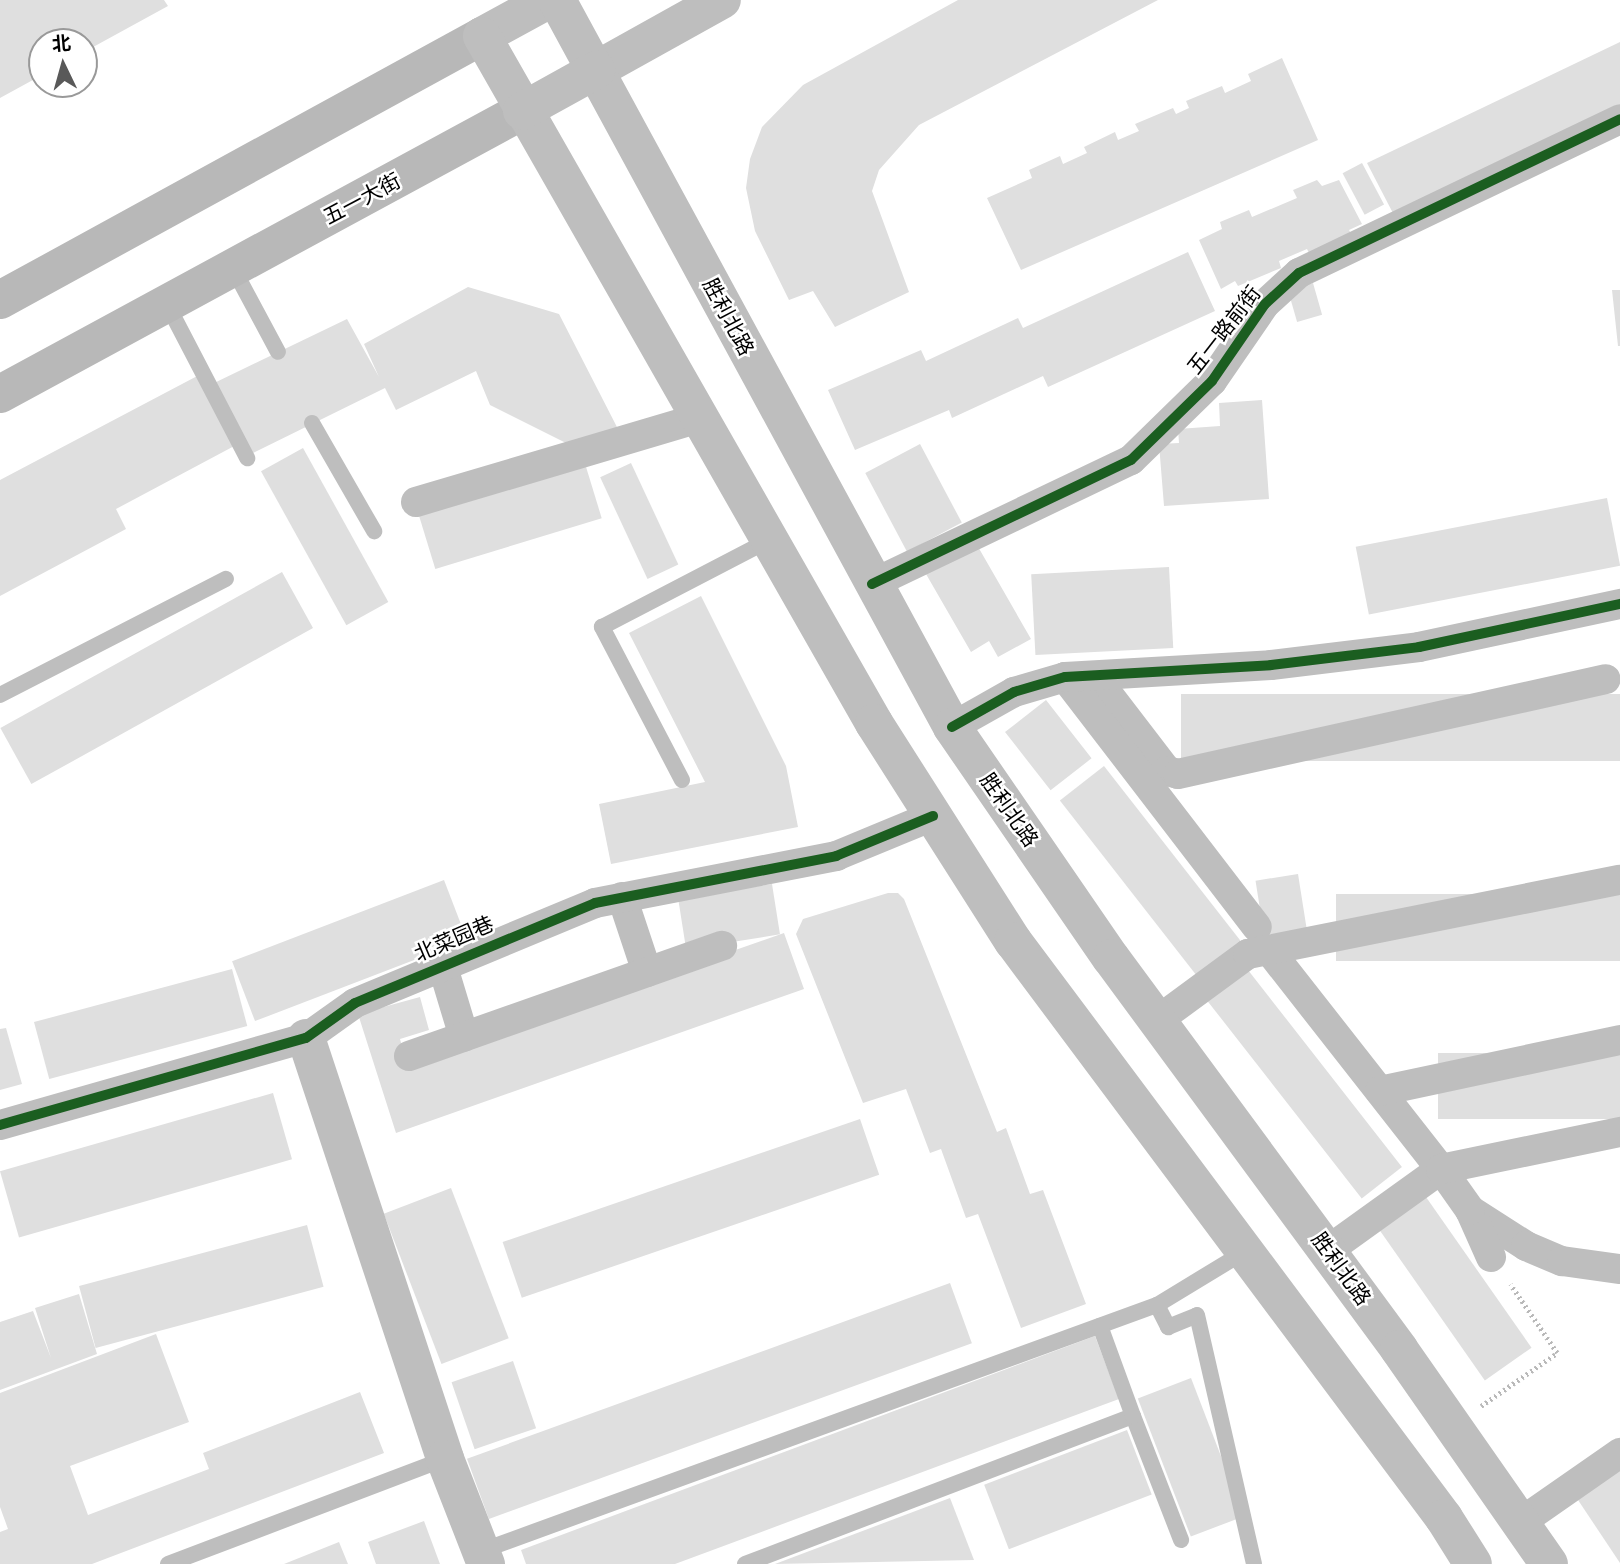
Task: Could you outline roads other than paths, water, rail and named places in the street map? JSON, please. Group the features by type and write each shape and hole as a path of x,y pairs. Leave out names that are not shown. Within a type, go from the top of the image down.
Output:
{"main road":[{"path":"0,300 548,0"},
{"name":"胜利北路","path":"557,0 952,727 1158,1020 1454,1426 1549,1564"},
{"name":"五一大街","path":"0,394 722,0"},
{"path":"482,36 522,111 769,540 933,816 1013,941 1473,1564"},
{"path":"306,1038 445,1459 483,1558"}],"street":[{"name":"五一路前街","path":"872,584 1131,460 1212,381 1265,304 1299,273 1620,118"},
{"path":"416,502 699,418"},
{"path":"952,727 1014,692 1065,677 1271,665 1419,647 1620,604"},
{"path":"1094,676 1167,771 1178,774 1606,679"},
{"path":"1065,677 1441,1169 1470,1210 1491,1257"},
{"name":"北菜园巷","path":"0,1125 306,1038 355,1003 571,911 622,897 836,856 933,816"},
{"path":"1158,1020 1248,954 1263,938 1620,880"},
{"path":"622,897 647,972"},
{"path":"409,1056 722,946"},
{"path":"442,964 464,1037"},
{"path":"1380,1090 1620,1040"},
{"path":"1327,1251 1441,1169 1620,1132"},
{"path":"1470,1210 1526,1246 1562,1261 1620,1269"},
{"path":"1521,1522 1620,1453"}],"lane":[{"path":"233,268 278,352"},
{"path":"167,304 247,458"},
{"path":"312,423 374,531"},
{"path":"682,780 602,627 769,540"},
{"path":"0,695 226,579"},
{"path":"483,1558 1157,1305 1244,1252"},
{"path":"1157,1305 1168,1327 1197,1315 1254,1564"},
{"path":"1100,1325 1181,1540"},
{"path":"744,1564 1133,1416"},
{"path":"168,1564 445,1459"}]}
